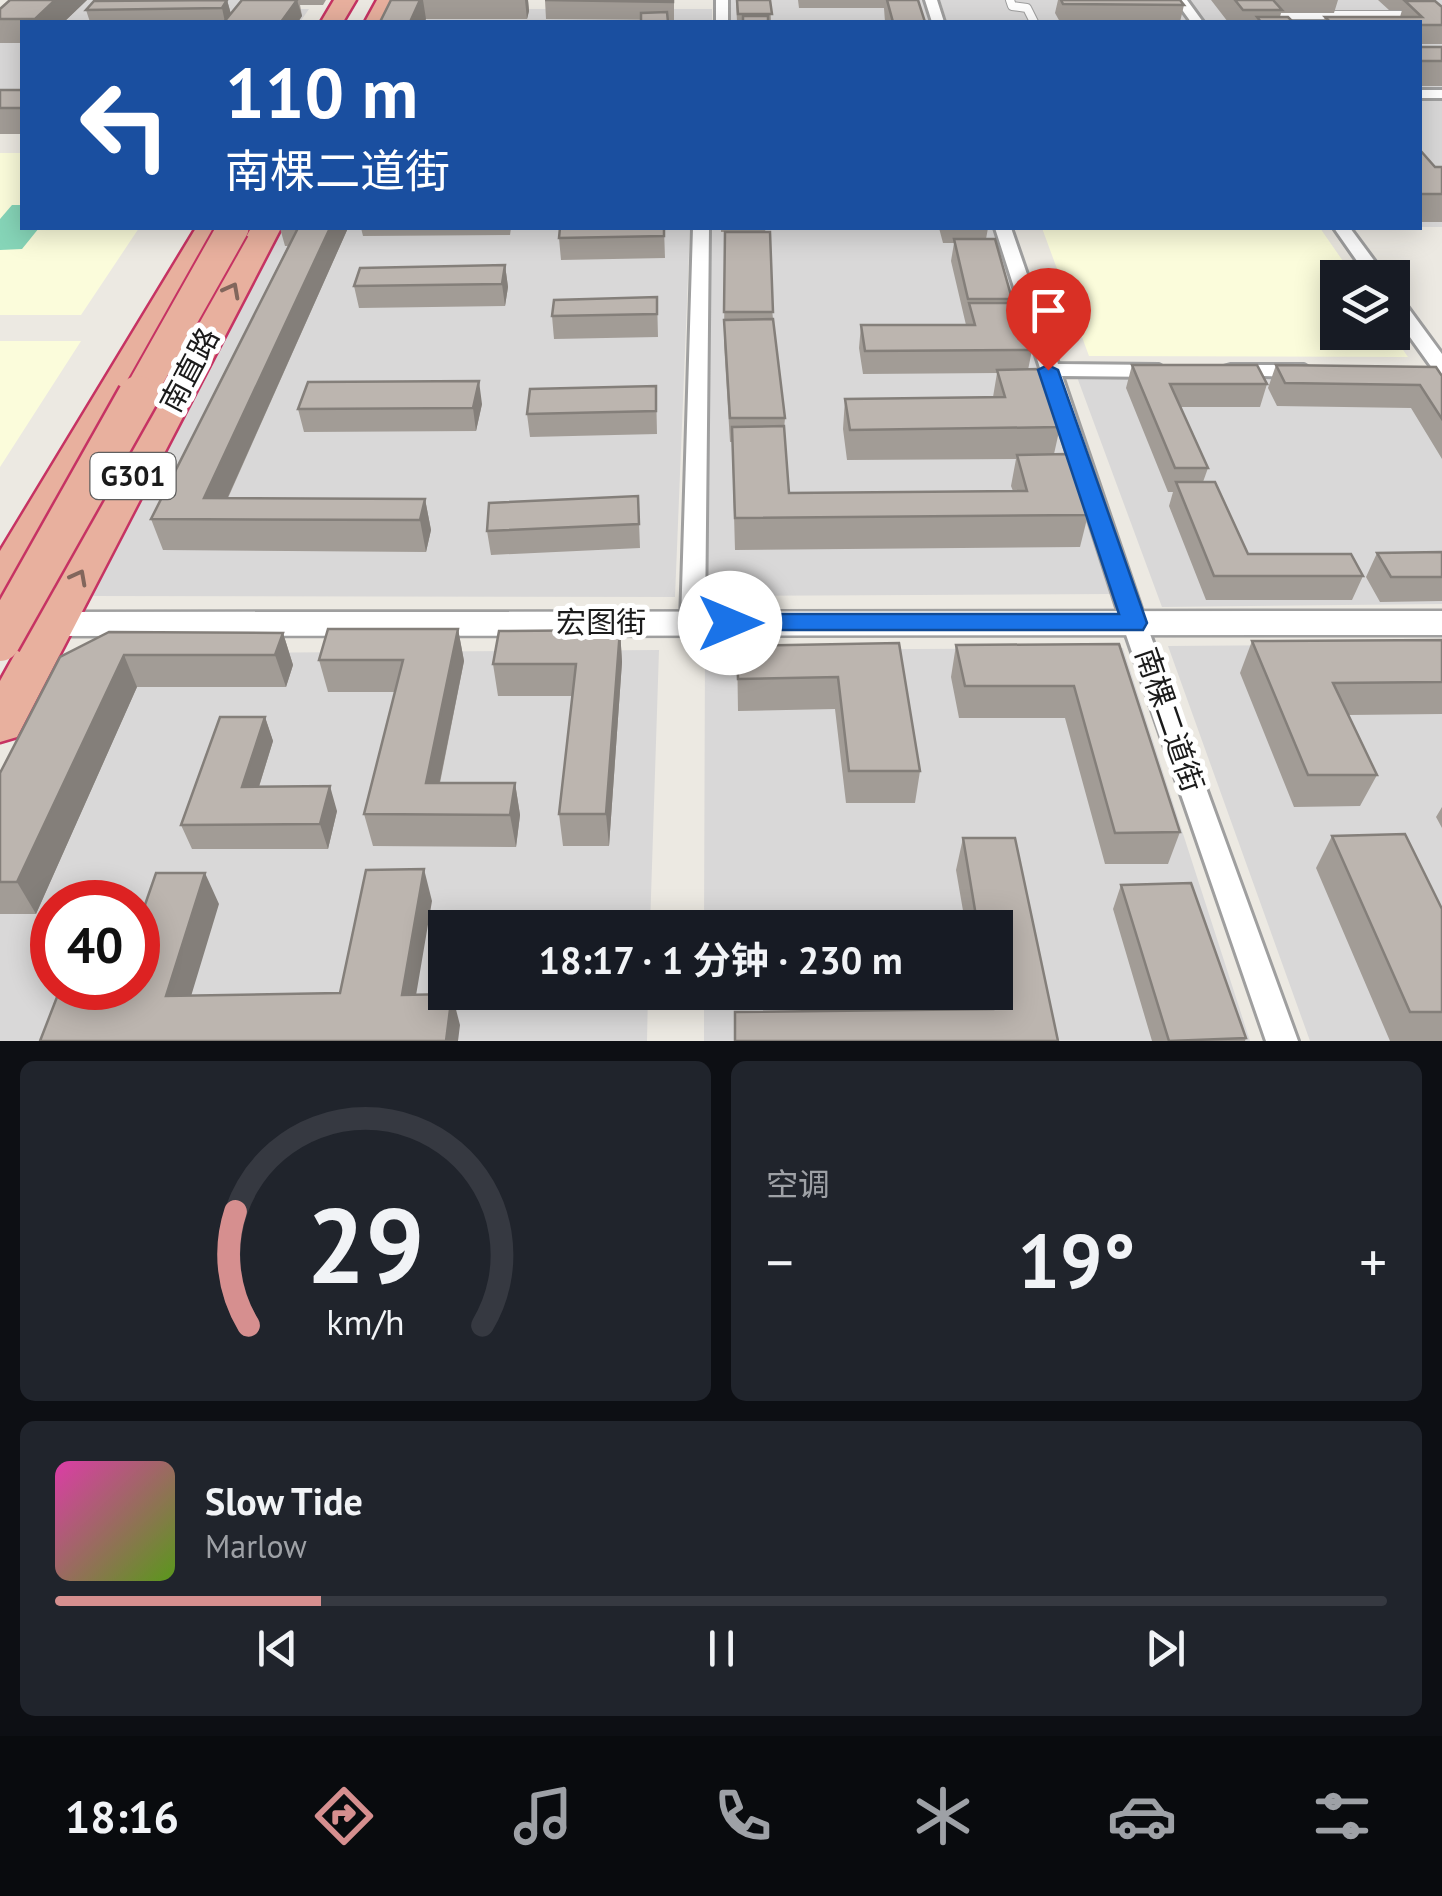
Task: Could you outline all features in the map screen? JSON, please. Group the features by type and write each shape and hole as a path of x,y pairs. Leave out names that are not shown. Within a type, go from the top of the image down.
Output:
{"highway":[{"name":"G301","path":"0,534 194,230"},
{"path":"0,586 211,230"},
{"path":"0,641 232,230"},
{"name":"南直路","path":"0,724 265,230"}],"street":[{"path":"693,623 700,230"},
{"name":"南棵二道街","path":"1004,230 1134,623 1282,1041"},
{"path":"1343,230 1365,260"},
{"path":"1410,328 1435,370"},
{"path":"1048,370 1324,371"},
{"name":"宏图街","path":"0,627 54,623 1442,623"}],"lane":[{"path":"1010,0 1012,6 1026,8 1033,20"},
{"path":"1263,15 1442,15"}],"shaded area":[{"path":"18,0 243,0 237,9 309,9 301,20 20,20 20,92 0,92 0,15"},
{"path":"728,0 926,0 931,20 728,20"},
{"path":"940,0 1174,0 1188,20 946,20"},
{"path":"1188,0 1442,0 1442,227 1422,227 1422,20 1203,20"},
{"path":"397,9 712,9 712,20 392,20"},
{"path":"0,153 20,153 20,230 138,230 81,315 0,315"},
{"path":"277,230 690,230 675,597 88,596"},
{"path":"708,230 998,230 1112,594 708,596"},
{"path":"1043,230 1321,230 1342,260 1320,260 1320,350 1403,350 1408,357 1089,356"},
{"path":"0,341 81,341 0,467"},
{"path":"1077,377 1431,379 1442,395 1442,604 1162,607"},
{"path":"1442,644 1442,1041 1310,1041 1168,646"},
{"path":"1123,648 1250,1041 704,1041 704,1010 1013,1010 1013,910 704,910 705,650"},
{"path":"659,650 651,910 428,910 428,1010 648,1010 647,1041 0,1041 0,805 73,654"}],"green space":[{"path":"12,205 20,205 20,230 37,230 22,249 0,250 0,219"}],"building":[{"path":"10,0 55,0 35,19 0,19 0,9"},
{"path":"227,0 222,8 86,10 94,1"},
{"path":"242,0 297,0 282,20 226,20"},
{"path":"391,0 420,0 411,20 381,20"},
{"path":"545,0 673,0 673,2"},
{"path":"737,0 770,0 772,14 738,14"},
{"path":"887,0 918,0 924,20 892,20"},
{"path":"1061,0 1180,0 1184,5 1063,4"},
{"path":"1235,0 1273,0 1282,10 1243,10"},
{"path":"1405,1 1435,1 1442,7 1442,25 1422,25 1422,20 1325,17 1422,17"},
{"path":"667,12 668,20 641,20 641,13"},
{"path":"743,16 768,16 768,20 743,20"},
{"path":"1257,17 1291,20 1259,20"},
{"path":"1422,47 1442,47 1442,61 1422,61"},
{"path":"0,90 20,90 20,108 0,108"},
{"path":"1422,152 1435,167 1442,167 1442,194 1422,194"},
{"path":"297,230 329,230 204,498 425,499 420,520 151,519"},
{"path":"560,230 664,230 664,236 559,238"},
{"path":"725,232 770,232 773,312 724,312"},
{"path":"954,239 995,239 1012,299 968,299"},
{"path":"505,265 502,284 354,286 360,268"},
{"path":"657,297 657,314 552,316 554,300"},
{"path":"969,303 1016,303 1032,350 865,351 861,325 975,325"},
{"path":"773,319 785,418 730,418 724,320"},
{"path":"1132,365 1257,365 1267,384 1170,384 1208,468 1175,468"},
{"path":"1276,365 1436,367 1442,376 1442,419 1420,385 1285,383"},
{"path":"1040,369 1060,427 850,430 845,399 1005,397 997,370"},
{"path":"479,381 473,408 298,409 308,382"},
{"path":"656,386 656,411 527,414 530,389"},
{"path":"784,426 789,493 1027,491 1017,455 1067,454 1088,515 735,518 732,427"},
{"path":"1176,482 1215,482 1248,554 1351,554 1363,576 1214,576"},
{"path":"638,496 639,524 487,531 489,503"},
{"path":"1442,552 1442,577 1391,577 1377,553"},
{"path":"328,629 458,629 426,783 515,783 510,815 364,814 403,660 319,660"},
{"path":"620,630 606,814 559,814 576,664 493,664 499,631"},
{"path":"109,632 283,633 275,655 124,655 17,882 0,882 0,773 60,657"},
{"path":"1442,640 1442,682 1333,683 1377,775 1308,775 1252,641"},
{"path":"899,643 920,771 849,771 838,677 738,679 737,646"},
{"path":"1119,644 1180,832 1115,833 1074,686 965,686 956,645"},
{"path":"220,717 265,717 242,787 330,786 320,824 181,825"},
{"path":"1405,834 1442,909 1442,1012 1410,1012 1332,836"},
{"path":"963,838 1015,838 1058,1041 735,1041 735,1012 1013,1010 1013,910 975,910"},
{"path":"424,869 402,995 428,994 428,1010 450,1010 446,1041 40,1041 52,1010 160,1010 160,880 154,880 156,873 205,873 166,996 340,993 366,870"},
{"path":"1191,883 1246,1038 1169,1041 1121,885"}],"route":[{"path":"730,623 1134,623 1048,370"}]}
